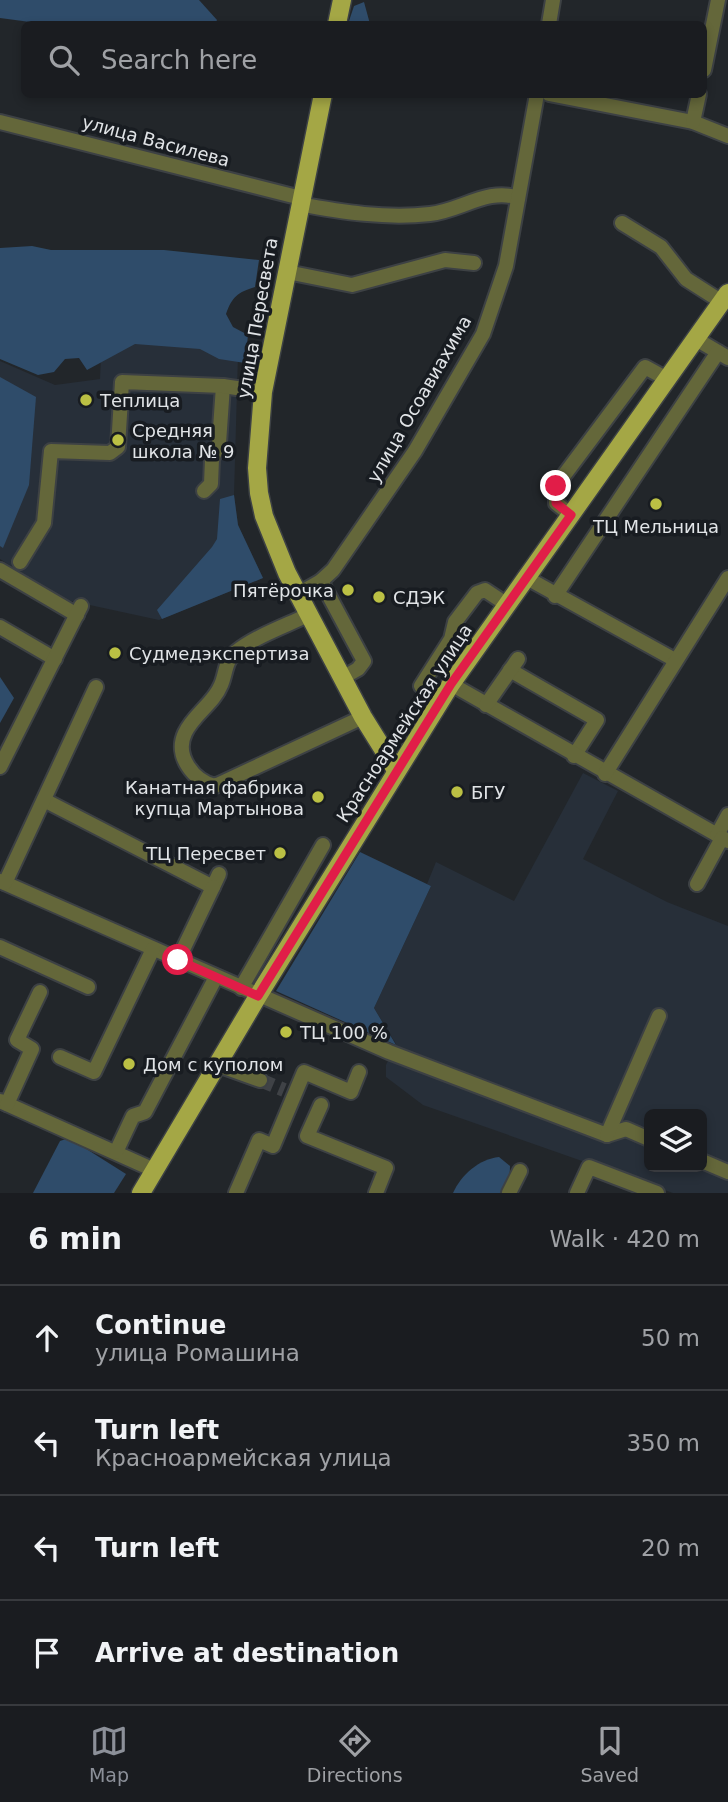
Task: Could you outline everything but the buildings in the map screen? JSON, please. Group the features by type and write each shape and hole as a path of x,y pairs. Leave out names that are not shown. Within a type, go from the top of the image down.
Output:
{"main road":[{"path":"338,21 342,0"},
{"name":"улица Пересвета","path":"322,98 263,392 257,468 264,516 298,594 363,717 396,770"},
{"name":"Красноармейская улица","path":"141,1193 258,996 451,684 725,298"}],"street":[{"path":"550,21 554,0"},
{"path":"707,55 718,0"},
{"name":"улица Осоавиахима","path":"298,594 321,581 333,570 415,451 483,334 506,266 536,98"},
{"path":"570,98 693,122 728,136"},
{"path":"693,122 698,98"},
{"name":"улица Василева","path":"0,122 300,201 386,216 432,214 502,192 519,198"},
{"path":"622,223 661,247 686,279 725,298"},
{"path":"287,272 352,285 445,260 474,263"},
{"path":"555,596 723,355 696,339"},
{"path":"571,515 556,503 556,486 645,367 667,379"},
{"path":"20,562 44,523 51,452 110,453 118,447 122,382 223,386 263,392"},
{"path":"204,491 211,484 212,459 219,443 223,386"},
{"path":"0,570 79,611 0,767"},
{"path":"526,577 555,596 675,660"},
{"path":"605,774 728,578"},
{"path":"321,581 364,661 358,669 342,678"},
{"path":"421,686 451,639 455,622 477,593 485,590 506,604"},
{"path":"308,615 234,652 226,667 221,687 184,734 184,753 189,771 201,782 215,786 363,717"},
{"path":"0,627 55,659"},
{"path":"486,705 514,664 597,720 574,756"},
{"path":"451,684 605,774 723,838"},
{"path":"96,687 44,800 2,882 389,1052 607,1135 626,1129 644,1137"},
{"path":"44,800 216,881 178,960"},
{"path":"697,884 723,838 728,815"},
{"path":"241,988 323,845"},
{"path":"0,947 88,987"},
{"path":"60,1057 94,1072 153,949"},
{"path":"116,1152 133,1116 145,1112 216,977"},
{"path":"40,992 17,1040 32,1049 4,1102 154,1170"},
{"path":"607,1135 659,1016"},
{"path":"218,1065 260,1080"},
{"path":"236,1193 258,1140 273,1146 289,1092 304,1072 351,1092 359,1072"},
{"path":"321,1105 307,1136 386,1168 376,1193"},
{"path":"707,1162 727,1168"},
{"path":"577,1193 589,1167 657,1193"},
{"path":"509,1193 520,1171"}],"shaded area":[{"path":"0,0 199,0 217,20 22,21 0,18"},
{"path":"364,2 369,21 349,21 354,6"},
{"path":"32,246 51,250 164,250 259,260 255,287 236,296 226,314 233,327 248,335 245,363 219,359 200,349 135,344 87,370 79,358 65,359 54,372 38,375 0,359 0,248"},
{"name":"Средняя школа № 9","path":"135,342 226,349 238,355 234,495 238,525 263,578 159,620 62,599 0,559 0,361 55,385 100,379 101,358"},
{"path":"0,377 36,397 29,485 3,548 0,546"},
{"path":"234,495 238,525 263,578 162,619 157,610 217,539 220,499"},
{"path":"0,677 14,698 0,723"},
{"path":"583,773 618,791 583,859 667,902 728,926 728,1193 673,1193 423,1105 386,1077 386,1065 396,1044 374,1008 431,886 427,884 436,862 514,901"},
{"path":"360,852 431,886 374,1008 396,1045 276,991"},
{"path":"69,1138 126,1174 114,1193 33,1193 60,1141"},
{"path":"499,1157 510,1166 509,1193 453,1193 472,1169"}],"tunnel":[{"path":"260,1080 284,1090"}],"place":[{"name":"Теплица","path":"86,400"},
{"name":"Средняя школа № 9","path":"118,440"},
{"name":"ТЦ Мельница","path":"656,504"},
{"name":"Пятёрочка","path":"348,590"},
{"name":"СДЭК","path":"379,597"},
{"name":"Судмедэкспертиза","path":"115,653"},
{"name":"БГУ","path":"457,792"},
{"name":"Канатная фабрика купца Мартынова","path":"318,797"},
{"name":"ТЦ Пересвет","path":"280,853"},
{"name":"ТЦ 100 %","path":"286,1032"},
{"name":"Дом с куполом","path":"129,1064"}],"route":[{"path":"178,960 258,996 451,684 571,515 556,503 556,486"}]}
